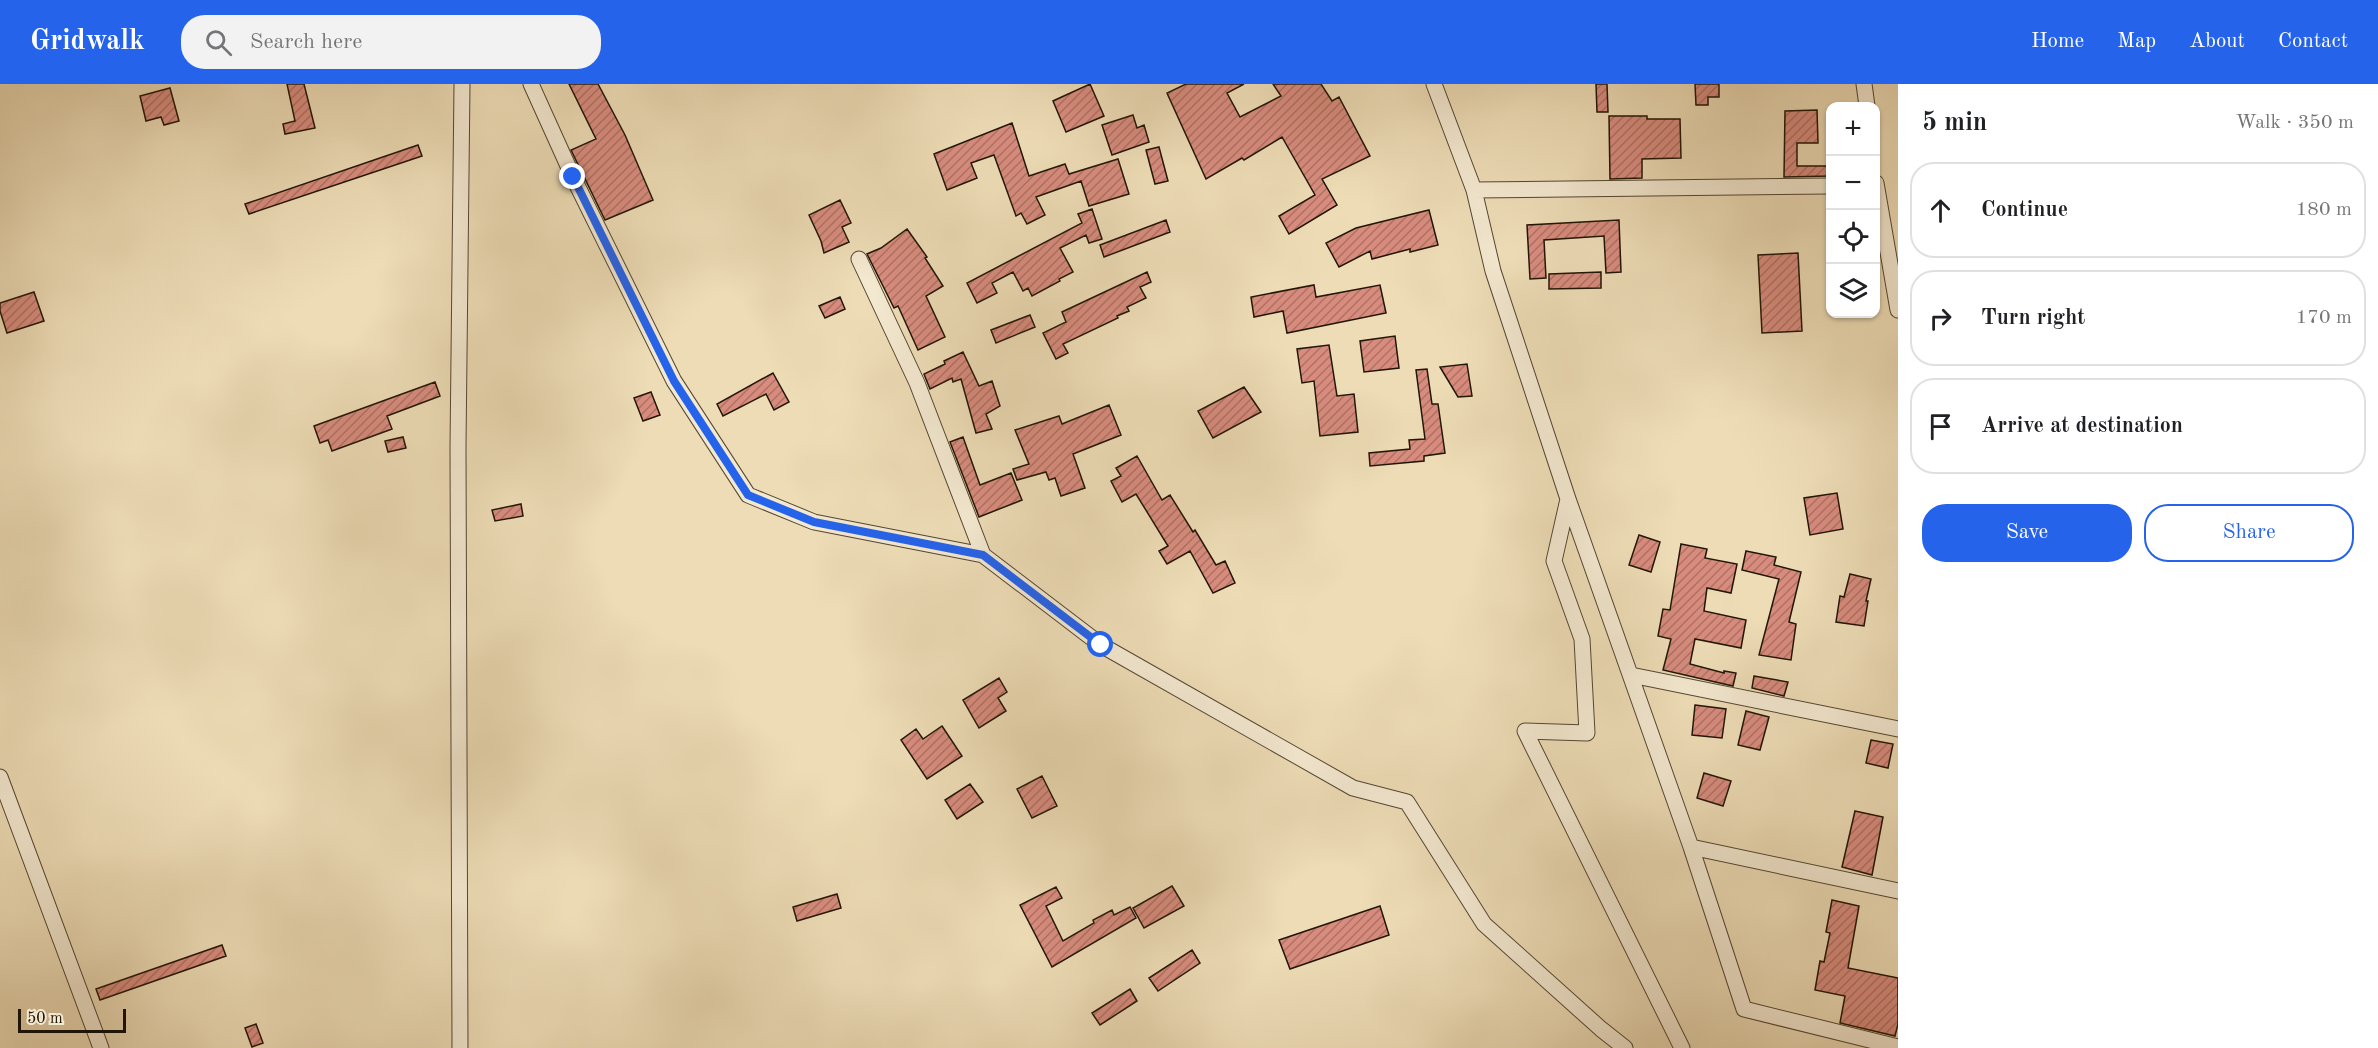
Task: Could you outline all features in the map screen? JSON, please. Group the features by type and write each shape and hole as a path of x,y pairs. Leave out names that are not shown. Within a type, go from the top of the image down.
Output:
{"street":[{"path":"460,1048 458,447 462,84"},
{"path":"531,84 573,177 674,381 748,495 814,522 983,555 1101,645 1353,788 1407,802 1484,924 1625,1048"},
{"path":"1434,84 1474,190 1493,271 1568,499 1691,847 1744,1009 1898,1047"},
{"path":"1864,84 1866,102"},
{"path":"1474,190 1826,186"},
{"path":"1880,208 1898,310"},
{"path":"859,259 916,383 983,555"},
{"path":"1568,499 1554,561 1582,639 1587,733 1526,731 1682,1048"},
{"path":"1631,675 1898,729"},
{"path":"0,777 101,1048"},
{"path":"1691,847 1898,891"}],"building":[{"path":"287,84 304,84 315,128 285,134 283,124 295,121"},
{"path":"569,84 598,84 625,135 653,200 605,220 571,150 596,139"},
{"path":"1090,84 1104,116 1066,132 1053,101"},
{"path":"1186,84 1244,84 1227,93 1240,117 1281,96 1273,84 1321,84 1332,101 1339,97 1370,156 1322,179 1337,205 1289,234 1279,216 1315,195 1282,137 1206,179 1167,93"},
{"path":"1596,84 1607,84 1608,112 1597,112"},
{"path":"1695,84 1719,84 1719,97 1708,97 1708,105 1696,105"},
{"path":"170,88 179,121 164,125 161,117 146,121 140,96"},
{"path":"1817,110 1818,143 1797,143 1797,166 1826,166 1826,176 1784,177 1785,111"},
{"path":"1133,115 1137,128 1144,125 1149,142 1112,155 1102,125"},
{"path":"1609,116 1680,119 1681,158 1642,159 1642,178 1610,179"},
{"path":"1012,123 1029,176 1065,164 1069,174 1118,159 1129,194 1089,206 1081,181 1036,197 1045,215 1027,224 1021,213 1016,216 994,155 971,163 977,178 947,190 934,154"},
{"path":"418,145 422,156 249,214 245,204"},
{"path":"1159,147 1168,181 1155,184 1146,150"},
{"path":"840,200 851,223 842,227 849,242 824,253 809,215"},
{"path":"1092,209 1102,239 1089,243 1086,235 1060,248 1073,272 1032,296 1028,288 1023,291 1013,272 992,283 997,293 977,303 967,283 1082,223 1078,214"},
{"path":"1429,210 1438,245 1410,252 1410,249 1372,259 1370,251 1339,267 1326,243 1356,228"},
{"path":"1166,220 1170,232 1104,257 1100,245"},
{"path":"1619,220 1621,272 1606,273 1604,236 1544,240 1546,278 1530,279 1527,225"},
{"path":"907,229 927,257 925,258 943,286 926,296 945,337 918,350 898,306 894,308 867,254 881,248"},
{"path":"1798,253 1802,331 1762,333 1758,255"},
{"path":"1147,272 1151,282 1140,287 1146,298 1127,307 1129,311 1117,316 1118,318 1063,344 1068,353 1056,359 1043,333 1066,322 1062,312"},
{"path":"1601,272 1601,288 1549,289 1549,274"},
{"path":"1314,285 1316,297 1380,285 1386,313 1287,333 1283,311 1254,317 1251,297"},
{"path":"34,292 44,321 7,333 0,311 0,303"},
{"path":"840,297 845,309 825,318 819,306"},
{"path":"1030,315 1035,327 996,343 991,330"},
{"path":"1395,336 1399,368 1364,372 1360,341"},
{"path":"1329,345 1337,396 1354,394 1358,432 1320,436 1314,381 1302,383 1297,349"},
{"path":"963,352 979,386 992,381 1000,406 986,414 992,429 976,433 961,379 953,382 952,378 930,389 924,374"},
{"path":"1467,364 1472,396 1458,397 1440,367"},
{"path":"1427,369 1432,404 1438,404 1445,453 1424,456 1424,461 1370,466 1369,453 1410,449 1409,440 1425,439 1416,370"},
{"path":"773,373 789,402 774,410 766,394 723,416 717,404"},
{"path":"435,382 440,396 387,416 392,429 332,451 328,440 320,443 314,426"},
{"path":"1244,387 1261,412 1213,438 1198,411"},
{"path":"651,392 660,415 643,421 634,398"},
{"path":"1109,405 1121,435 1073,454 1085,488 1061,496 1055,478 1049,480 1046,472 1017,480 1013,469 1029,464 1015,430 1059,416 1062,424"},
{"path":"403,437 406,448 388,452 385,441"},
{"path":"963,437 980,485 1011,473 1022,500 979,517 950,442"},
{"path":"1137,456 1162,500 1170,495 1216,565 1225,561 1235,583 1213,593 1190,551 1167,564 1159,551 1168,546 1136,494 1122,502 1111,481 1121,476 1116,468"},
{"path":"1837,493 1843,529 1810,535 1804,498"},
{"path":"521,504 523,516 495,521 492,510"},
{"path":"1639,535 1660,542 1651,572 1629,565"},
{"path":"1681,544 1707,549 1705,558 1737,564 1731,593 1707,588 1704,611 1746,620 1741,648 1695,639 1690,664 1724,673 1724,671 1736,673 1733,686 1663,670 1671,639 1658,636 1663,609 1670,610"},
{"path":"1746,551 1776,557 1774,565 1801,572 1789,622 1796,624 1791,660 1759,655 1779,579 1742,570"},
{"path":"1850,574 1871,579 1864,626 1836,622 1840,596 1844,597"},
{"path":"1754,676 1788,682 1784,696 1752,688"},
{"path":"999,678 1007,692 998,698 1006,711 979,728 963,700"},
{"path":"1695,705 1726,709 1722,738 1692,735"},
{"path":"1746,711 1769,717 1760,750 1738,745"},
{"path":"942,726 962,756 927,779 901,740 916,729 923,739"},
{"path":"1871,740 1893,744 1888,768 1866,763"},
{"path":"1704,773 1731,781 1723,806 1697,798"},
{"path":"1042,776 1057,806 1032,818 1017,789"},
{"path":"970,784 983,802 957,819 945,800"},
{"path":"1855,811 1883,817 1872,875 1842,867"},
{"path":"1172,886 1184,906 1144,928 1133,908"},
{"path":"1056,887 1062,898 1046,906 1063,941 1112,910 1114,915 1130,907 1136,918 1052,967 1020,905"},
{"path":"837,894 841,908 797,921 793,907"},
{"path":"1832,900 1859,906 1848,968 1898,978 1898,1024 1895,1036 1840,1023 1845,996 1815,990 1820,961 1824,962 1830,933 1826,932"},
{"path":"1380,906 1389,935 1290,969 1279,940"},
{"path":"222,945 226,956 100,1000 96,989"},
{"path":"1192,950 1200,963 1158,991 1149,978"},
{"path":"1130,989 1137,1001 1100,1025 1092,1013"},
{"path":"256,1024 263,1043 252,1047 245,1028"}],"route":[{"path":"573,177 674,381 748,495 814,522 983,555 1101,645"}]}
